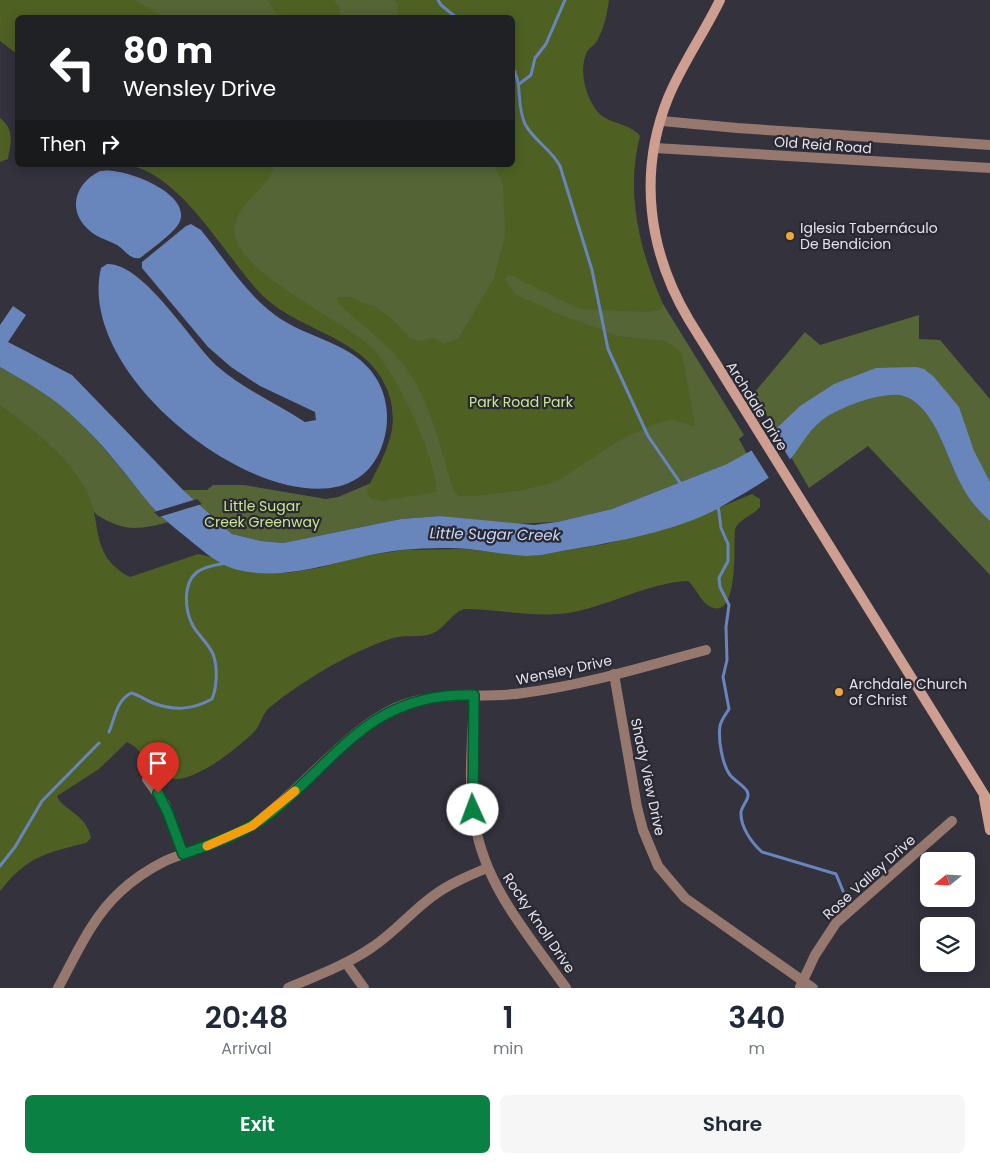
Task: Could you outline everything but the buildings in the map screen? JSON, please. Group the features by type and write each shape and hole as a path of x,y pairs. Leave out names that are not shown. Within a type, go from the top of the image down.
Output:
{"street":[{"name":"Archdale Drive","path":"720,0 668,98 655,148 650,174 650,204 654,238 665,272 685,314 987,800 990,830"},
{"name":"Old Reid Road","path":"662,121 737,128 990,145"},
{"name":"Old Reid Road","path":"655,148 987,169"},
{"name":"Wensley Drive","path":"58,988 89,931 110,902 137,878 156,866 231,837 252,826 271,812 354,736 386,713 425,698 446,695 521,694 614,674 706,650"},
{"name":"Shady View Drive","path":"614,674 639,814 645,837 658,866 685,898 801,985 813,988"},
{"name":"Rocky Knoll Drive","path":"474,695 472,798 474,823 487,868 506,904 566,988"},
{"path":"146,779 164,804 183,854"},
{"name":"Rose Valley Drive","path":"801,985 815,955 836,923 952,821"},
{"path":"288,988 346,963 390,935 433,896 458,881 487,868"},
{"path":"346,963 364,988"}],"green space":[{"name":"Park Road Park","path":"0,0 582,0 531,104 598,307 663,304 744,435 739,439 748,456 612,509 557,522 513,524 440,516 401,519 283,543 261,541 232,534 183,490 207,490 213,485 244,485 326,499 338,497 388,476 396,445 388,370 264,281 229,243 152,167 515,167 515,15 15,15"},
{"path":"0,0 135,0 160,15 15,15 15,52 0,41"},
{"path":"268,0 334,0 339,7 341,15 277,15"},
{"path":"395,0 609,0 602,31 584,59 584,83 593,105 602,116 630,128 640,136 634,179 637,222 648,264 663,304 660,310 649,312 579,309 510,275 505,279 515,294 559,314 618,336 666,341 682,353 695,426 672,420 657,423 620,440 556,482 518,491 473,496 459,496 453,490 431,416 411,375 386,346 338,303 338,297 350,297 375,307 390,317 410,338 418,341 434,338 443,344 458,339 494,278 505,237 503,185 495,167 515,167 515,15 397,15 398,5"},
{"path":"0,118 8,127 11,137 8,159 0,162"},
{"path":"134,167 274,167 265,183 238,216 235,225 235,235 242,250 255,265 273,280 356,335 380,357 402,393 422,436 430,458 437,492 381,501 370,498 367,490 385,453 392,429 393,416 387,389 377,371 348,346 294,318 262,295 184,200 167,184 148,172"},
{"path":"919,315 919,339 940,340 990,399 990,575 868,446 809,488 754,393 805,332 820,345"},
{"name":"Little Sugar Creek Greenway","path":"0,367 41,391 79,421 169,522 149,527 132,528 107,521 97,515 0,405"},
{"path":"0,405 47,442 68,463 91,500 102,548 116,568 130,577 198,554 211,557 222,564 286,573 318,568 363,556 404,550 465,549 531,556 606,544 685,522 752,494 760,499 760,507 736,526 733,580 730,595 725,605 717,609 705,603 688,581 659,586 574,612 561,614 464,609 455,614 436,632 421,636 395,638 375,645 343,659 311,678 269,708 255,731 239,745 218,761 196,774 185,778 166,778 158,774 140,752 127,742 99,769 57,796 64,805 85,823 91,838 86,843 38,858 19,871 0,891"}],"water":[{"path":"100,171 123,173 152,183 175,200 181,210 180,221 174,230 140,258 133,258 117,245 90,231 78,215 76,206 80,190 91,176"},
{"path":"191,224 201,230 245,286 265,307 288,323 355,356 367,366 376,378 385,401 387,427 383,443 358,478 317,489 268,479 215,453 166,415 126,368 103,318 101,268 107,264 121,267 136,276 151,289 206,354 227,374 305,422 316,420 315,412 260,386 231,367 208,347 142,268 142,262"},
{"name":"Little Sugar Creek","path":"13,306 26,315 8,342 72,375 183,490 232,534 261,541 283,543 401,519 440,516 534,525 557,522 612,509 727,464 756,448 800,406 834,384 876,368 916,367 924,369 934,377 959,407 974,451 990,482 990,521 967,495 939,434 924,410 904,396 895,395 861,401 828,416 811,431 787,463 764,481 701,517 645,535 532,556 460,548 427,548 382,553 300,571 259,573 238,570 211,557 165,520 88,430 60,405 41,391 0,367 0,325"}],"pier":[{"path":"772,430 791,461 769,478 750,448"},
{"path":"197,499 202,504 159,517 154,512"}],"waterway":[{"path":"438,0 453,15"},
{"path":"519,84 531,75 535,58 546,44 565,0"},
{"path":"515,73 522,117 525,124 560,166 592,270 608,349 648,436 681,484"},
{"path":"718,505 721,528 728,544 728,561 719,578 720,587 729,605 726,627 727,660 723,677 729,709 722,719 720,738 721,751 727,770 748,794 741,812 742,823 754,844 762,852 836,874 843,891"},
{"path":"109,732 119,705 131,693 161,706 176,708 190,707 212,699 216,677 215,659 190,620 186,598 189,583 197,572 207,567 226,563"},
{"path":"0,866 15,847 42,801 99,743"}],"slow traffic":[{"path":"207,846 231,837 252,826 295,791"}],"place":[{"name":"Iglesia Tabernáculo De Bendicion","path":"790,236"},
{"name":"Archdale Church of Christ","path":"839,692"}],"route":[{"path":"158,793 168,813 183,854 231,837 252,826 271,812 374,720 405,704 425,698 456,694 474,695 473,810"}]}
